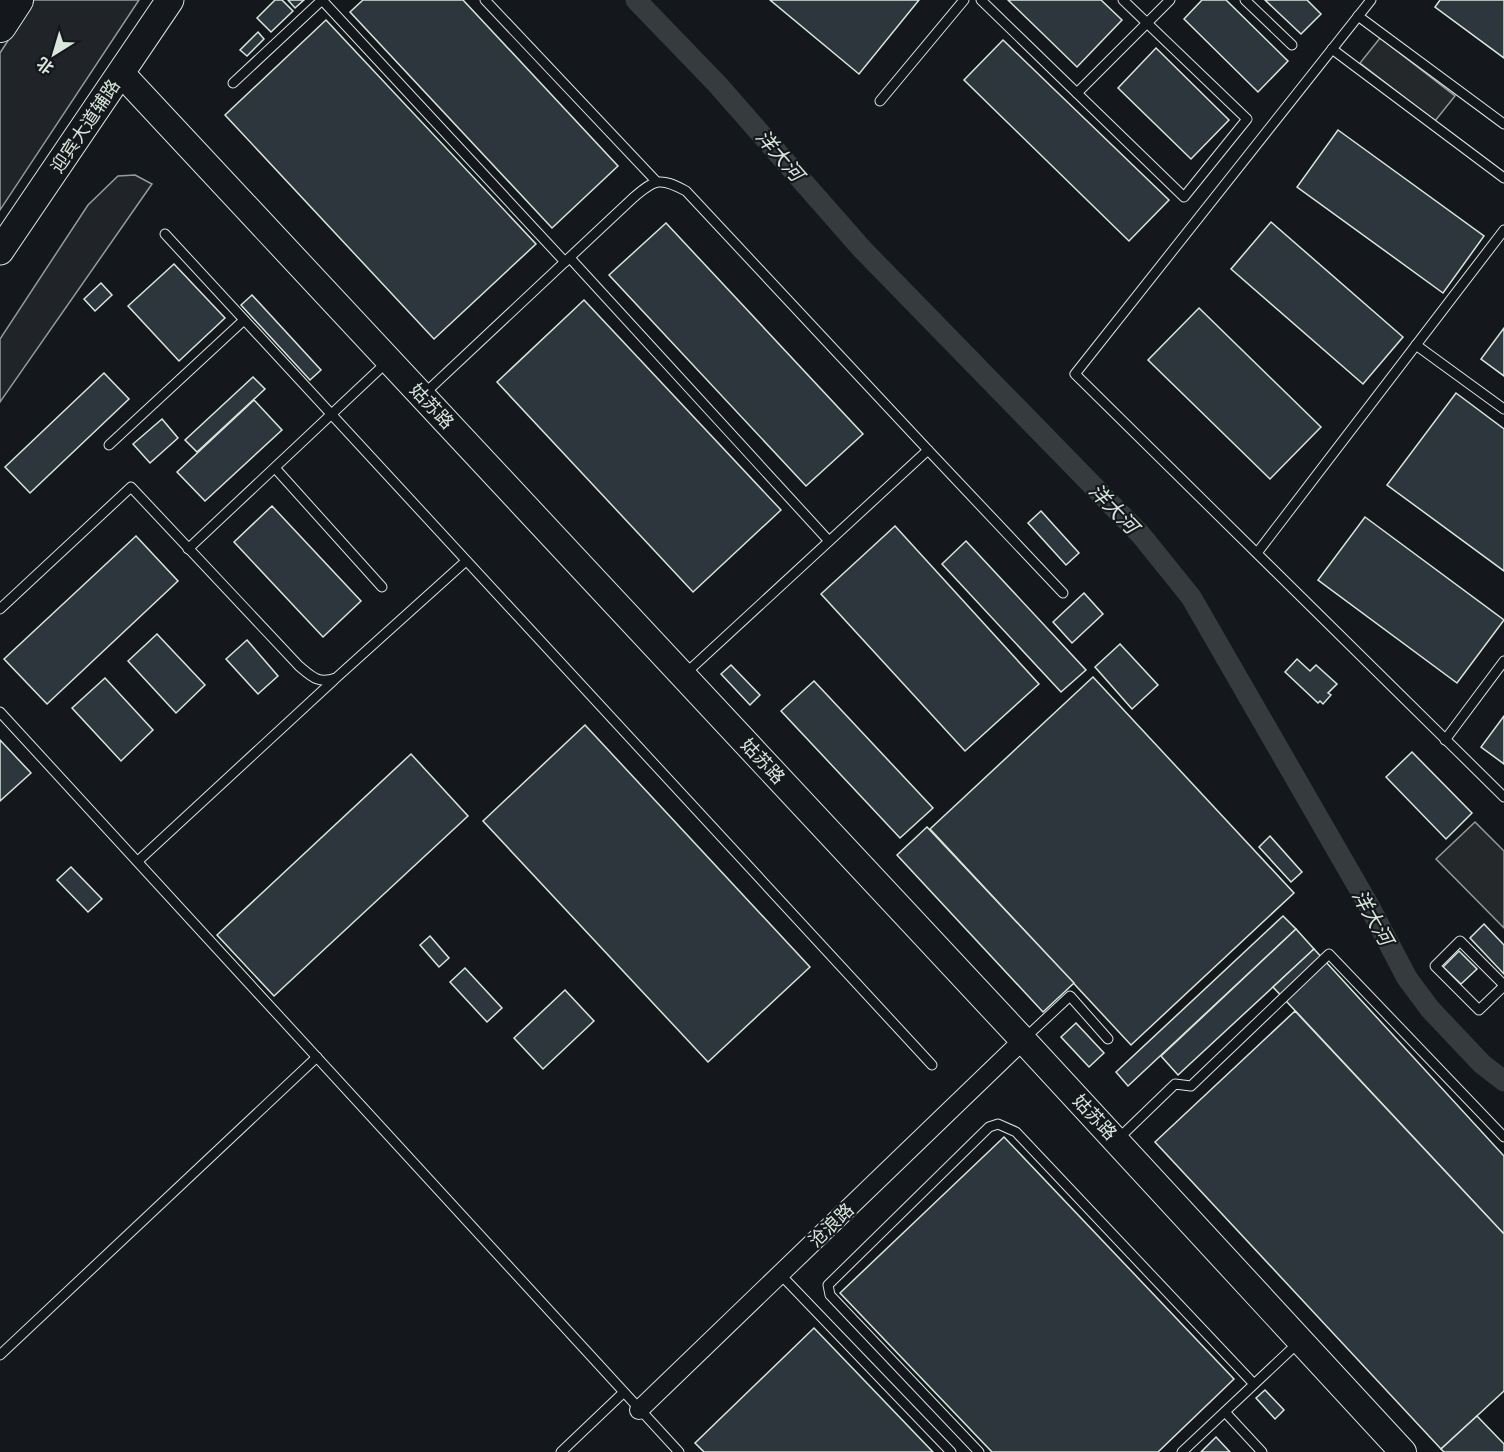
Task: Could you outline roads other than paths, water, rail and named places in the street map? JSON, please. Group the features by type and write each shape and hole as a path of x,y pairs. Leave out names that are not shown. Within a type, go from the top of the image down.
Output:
{"highway":[{"path":"0,26 17,0"}],"main road":[{"name":"迎宾大道辅路","path":"0,251 170,0"}],"street":[{"name":"姑苏路","path":"121,73 1116,1140 1403,1452"},
{"name":"沧浪路","path":"639,1410 1023,1040"}],"lane":[{"path":"233,83 322,0 829,541"},
{"path":"486,0 656,181 673,184 686,191 1063,593"},
{"path":"880,101 964,0"},
{"path":"981,0 1184,197 1247,119 1123,0"},
{"path":"1077,93 1170,0"},
{"path":"1245,0 1292,45"},
{"path":"1371,0 1075,374 1504,797"},
{"path":"1359,16 1504,124"},
{"path":"1332,49 1504,178"},
{"path":"423,396 641,191 656,181"},
{"path":"1257,553 1504,230"},
{"path":"165,234 932,1065"},
{"path":"110,445 244,321"},
{"path":"1416,345 1504,409"},
{"path":"189,549 389,361"},
{"path":"684,676 928,450"},
{"path":"275,468 382,587"},
{"path":"0,609 131,487 298,666 313,677 325,681 336,678"},
{"path":"138,861 466,561"},
{"path":"1445,740 1504,661"},
{"path":"0,712 675,1451"},
{"path":"1460,941 1504,985 1479,1010 1435,966 1460,941"},
{"path":"1116,1140 1175,1084 1191,1086 1329,954 1504,1137"},
{"path":"1023,1040 1070,996 1108,1039"},
{"path":"0,1355 317,1058"},
{"path":"979,1452 830,1294 828,1285 989,1127 998,1124 1016,1132 1254,1384"},
{"path":"780,1274 951,1452"},
{"path":"1182,1452 1300,1341"},
{"path":"561,1452 623,1393"},
{"path":"1225,1412 1262,1452"}],"waterway":[{"name":"洋大河","path":"636,0 718,85 862,249 1141,535 1191,597 1368,904 1407,978 1430,1009 1482,1064 1504,1081"}]}
